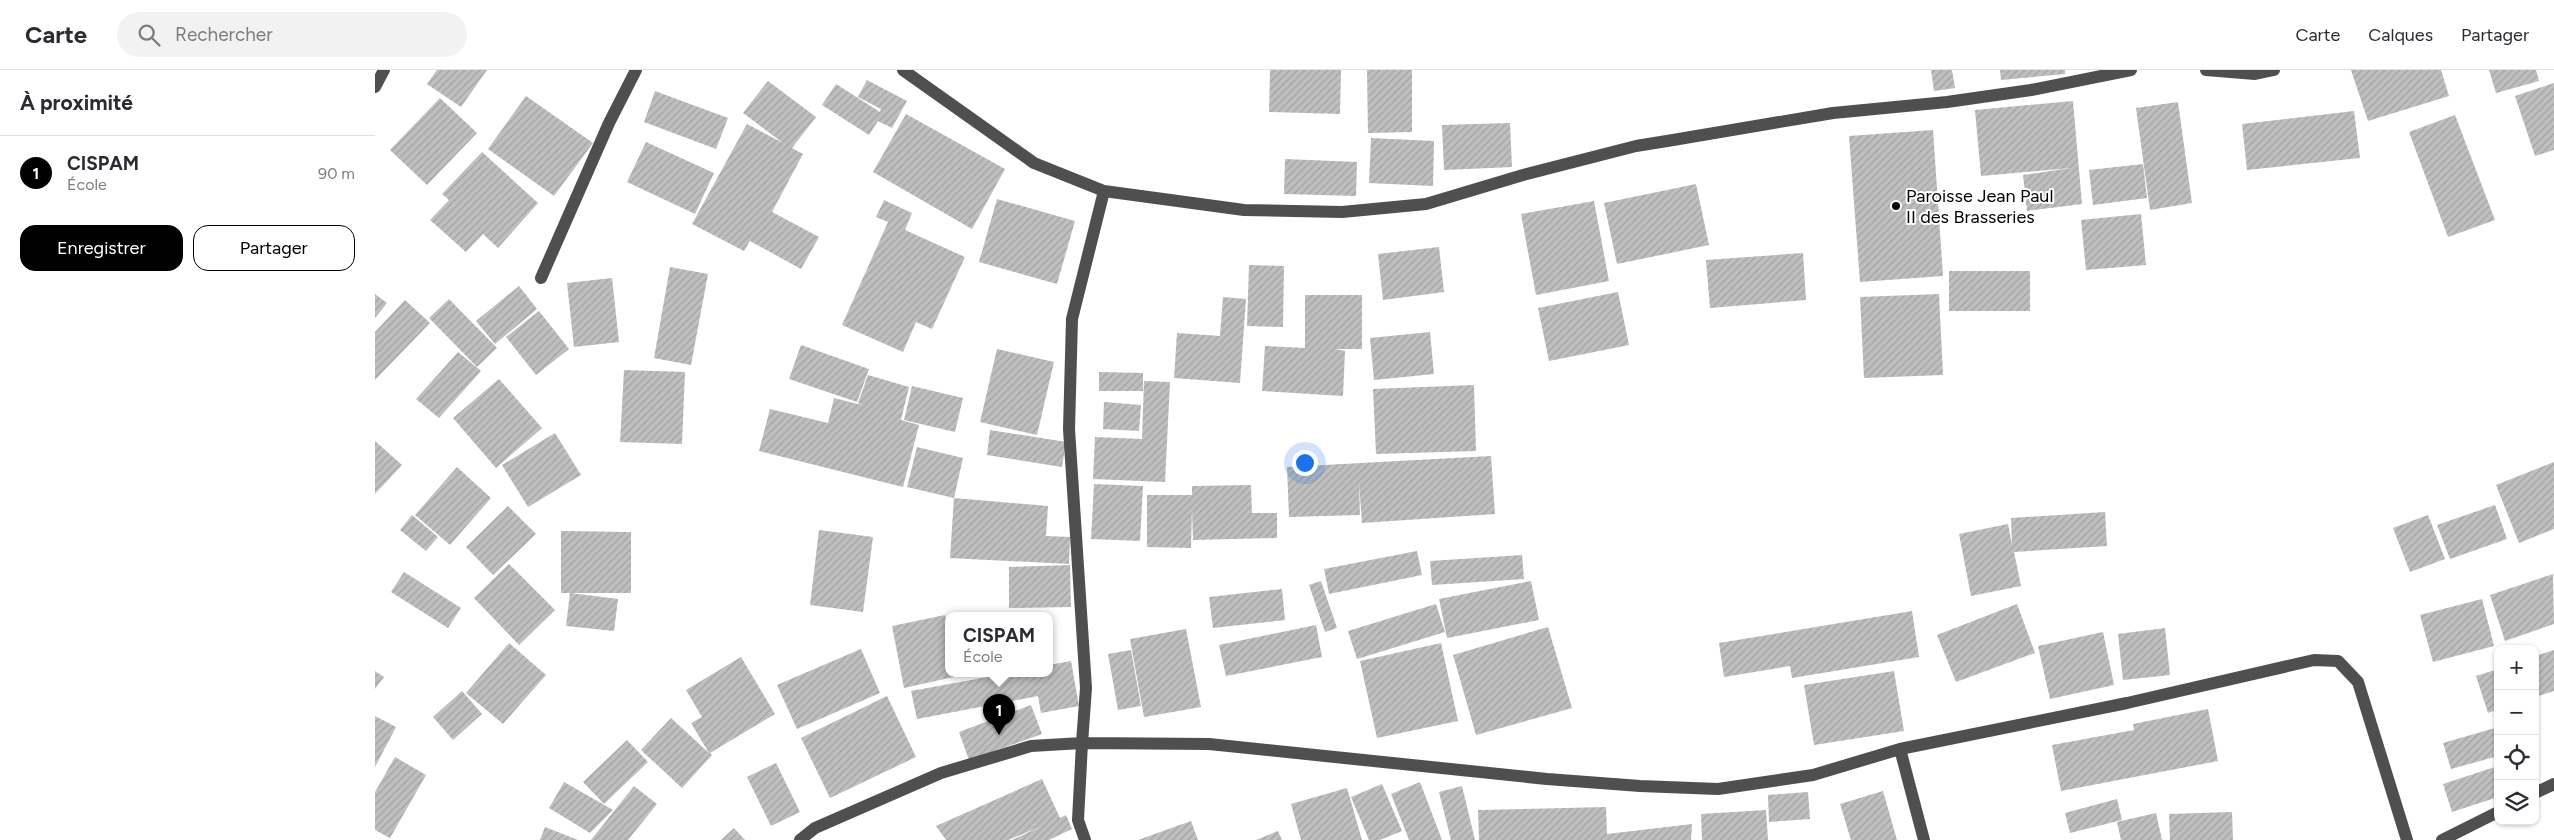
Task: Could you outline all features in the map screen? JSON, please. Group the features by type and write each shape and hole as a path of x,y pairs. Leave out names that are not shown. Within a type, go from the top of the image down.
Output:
{"street":[{"path":"375,86 384,70"},
{"path":"541,278 609,123 636,70"},
{"path":"903,70 1034,163 1104,192 1244,210 1341,212 1426,204 1523,175 1636,146 1833,112 1947,102 2031,90 2131,70"},
{"path":"2206,70 2255,74 2274,70"},
{"path":"1085,840 1078,820 1086,688 1069,429 1072,319 1104,192"},
{"path":"800,840 815,828 941,773 1031,746 1082,743 1209,744 1489,774 1640,786 1718,789 1813,774 1900,748 2127,703 2261,674 2313,660 2339,661 2358,682 2407,840"},
{"path":"1900,748 1924,840"},
{"path":"2539,792 2554,784"},
{"path":"2442,840 2494,814"}],"building":[{"path":"437,70 487,70 461,107 427,84"},
{"path":"1270,70 1341,70 1340,114 1269,112"},
{"path":"1367,70 1412,70 1412,132 1368,133"},
{"path":"1931,70 1952,70 1955,88 1934,91"},
{"path":"2000,70 2065,70 2065,74 2001,80"},
{"path":"2351,70 2441,70 2449,96 2368,121"},
{"path":"2489,70 2536,70 2539,81 2496,93"},
{"path":"867,80 907,101 892,128 878,121 869,135 822,105 836,84 880,112 881,109 858,97"},
{"path":"768,81 816,117 792,148 803,154 772,212 819,237 801,269 750,241 744,251 692,224 747,124 783,143 743,113"},
{"path":"2554,83 2554,150 2535,156 2515,96"},
{"path":"655,91 728,118 716,149 644,122"},
{"path":"526,96 593,143 554,196 488,149"},
{"path":"440,98 477,133 427,185 390,150"},
{"path":"2073,101 2082,204 2027,211 2023,175 2071,168 1981,176 1975,110"},
{"path":"2178,102 2192,203 2150,210 2136,108"},
{"path":"2354,111 2360,158 2247,170 2242,124"},
{"path":"906,114 1005,169 972,229 873,172"},
{"path":"2455,115 2495,220 2448,237 2409,132"},
{"path":"1510,123 1512,167 1444,170 1442,125"},
{"name":"Paroisse Jean Paul II des Brasseries","path":"1933,130 1943,276 1860,282 1849,136"},
{"path":"1371,138 1434,141 1433,186 1369,183"},
{"path":"646,142 714,173 695,214 627,182"},
{"path":"482,152 538,203 498,248 483,234 466,252 430,220 449,200 442,194"},
{"path":"1285,159 1357,162 1356,196 1284,194"},
{"path":"2143,164 2147,198 2093,205 2089,170"},
{"path":"1696,184 1709,245 1617,264 1604,203"},
{"path":"997,199 1075,221 1057,284 979,262"},
{"path":"884,200 912,213 905,230 965,257 932,329 916,322 903,352 842,325 888,222 876,217"},
{"path":"1594,201 1609,281 1536,295 1521,214"},
{"path":"2141,214 2146,265 2086,270 2081,220"},
{"path":"1439,247 1444,292 1383,300 1378,254"},
{"path":"1803,253 1806,300 1710,308 1706,260"},
{"path":"1249,265 1284,266 1283,327 1247,326"},
{"path":"670,267 708,274 691,365 654,358"},
{"path":"1949,271 2030,271 2030,311 1949,311"},
{"path":"612,278 619,342 574,347 567,283"},
{"path":"519,286 537,309 495,344 476,321"},
{"path":"1618,292 1629,345 1549,361 1538,308"},
{"path":"375,294 387,303 375,318"},
{"path":"1939,294 1943,375 1864,378 1860,297"},
{"path":"1305,295 1362,295 1362,349 1335,349 1345,351 1343,396 1262,391 1265,346 1305,348"},
{"path":"1223,297 1246,299 1240,383 1174,378 1177,333 1220,336"},
{"path":"449,299 497,348 477,367 429,318"},
{"path":"405,300 430,323 375,380 375,332"},
{"path":"539,311 569,349 536,375 506,337"},
{"path":"1430,332 1434,374 1374,380 1370,338"},
{"path":"801,345 869,369 857,402 789,379"},
{"path":"997,349 1054,362 1037,435 980,422"},
{"path":"458,352 481,371 439,418 416,399"},
{"path":"624,370 685,372 682,444 620,442"},
{"path":"1099,372 1143,373 1143,391 1099,391"},
{"path":"868,375 909,387 901,420 919,425 903,487 759,451 770,409 828,423 834,398 862,405 858,403"},
{"path":"499,379 542,428 496,468 453,418"},
{"path":"1144,381 1170,382 1165,482 1093,479 1095,437 1142,439"},
{"path":"1474,385 1476,451 1376,454 1373,389"},
{"path":"912,386 963,398 955,432 904,420"},
{"path":"1104,402 1141,405 1139,431 1103,429"},
{"path":"990,430 1066,442 1062,467 987,455"},
{"path":"555,433 581,475 528,507 502,465"},
{"path":"375,441 402,465 375,494"},
{"path":"917,447 963,458 954,498 907,487"},
{"path":"1491,456 1495,514 1362,523 1359,483 1360,515 1289,517 1287,467"},
{"path":"2554,462 2554,529 2519,543 2496,485"},
{"path":"457,467 491,498 450,545 415,515"},
{"path":"1094,484 1143,486 1140,541 1091,539"},
{"path":"1251,485 1252,513 1277,513 1277,538 1193,540 1192,509 1191,548 1147,547 1147,495 1192,495 1192,486"},
{"path":"954,498 1048,506 1046,536 1070,537 1069,564 950,558"},
{"path":"2495,505 2507,539 2450,559 2437,525"},
{"path":"508,506 536,534 493,575 466,547"},
{"path":"2105,512 2107,546 2014,552 2021,586 1971,596 1959,534 2008,524 2012,545 2011,518"},
{"path":"412,515 438,537 426,551 400,530"},
{"path":"2428,515 2445,559 2410,572 2393,528"},
{"path":"819,530 873,537 863,612 810,605"},
{"path":"561,531 631,532 631,593 561,593"},
{"path":"1417,551 1422,575 1329,594 1324,569"},
{"path":"1522,555 1524,579 1432,585 1430,561"},
{"path":"509,564 555,610 519,645 474,598"},
{"path":"1070,565 1071,607 1009,608 1009,567"},
{"path":"404,572 461,608 448,628 391,592"},
{"path":"2553,574 2554,624 2505,641 2490,595"},
{"path":"1321,581 1337,628 1325,632 1309,585"},
{"path":"1531,581 1539,620 1447,638 1439,599"},
{"path":"1282,589 1285,620 1213,628 1209,597"},
{"path":"570,593 618,599 614,631 566,626"},
{"path":"2482,599 2494,646 2433,662 2420,615"},
{"path":"1436,604 1445,632 1357,659 1348,631"},
{"path":"2017,604 2035,653 1956,682 1937,635"},
{"path":"1912,611 1919,657 1792,678 1790,666 1724,677 1719,643"},
{"path":"945,615 945,677 954,677 904,688 892,626"},
{"path":"1316,625 1322,657 1226,676 1219,645"},
{"path":"1548,627 1572,708 1476,735 1453,655"},
{"path":"2165,628 2170,675 2123,680 2118,634"},
{"path":"1186,629 1201,707 1144,717 1130,639"},
{"path":"2103,632 2114,685 2050,699 2038,646"},
{"path":"509,643 546,675 503,724 466,693"},
{"path":"1441,643 1458,721 1377,738 1360,661"},
{"path":"861,649 880,693 797,729 777,685"},
{"path":"1131,650 1141,706 1118,710 1108,654"},
{"path":"2554,650 2554,691 2539,696 2539,690 2539,655"},
{"path":"741,657 775,714 710,753 712,755 682,788 641,750 671,718 709,753 691,723 702,717 686,690"},
{"path":"1071,661 1079,706 1041,713 1038,696 917,719 911,691 988,677 1053,677 1053,664"},
{"path":"2494,670 2494,711 2488,713 2476,676"},
{"path":"375,671 384,677 375,689"},
{"path":"1894,671 1904,731 1814,745 1804,685"},
{"path":"462,691 482,714 453,740 433,717"},
{"path":"887,696 916,757 830,798 801,738"},
{"path":"1031,705 1042,734 969,760 959,732"},
{"path":"2208,709 2218,761 2061,791 2052,745 2134,730 2133,724"},
{"path":"375,716 396,727 375,767"},
{"path":"2494,728 2494,757 2451,769 2443,743"},
{"path":"627,740 648,762 604,804 583,782"},
{"path":"395,757 426,775 390,838 375,830 375,792"},
{"path":"776,763 800,812 771,826 747,777"},
{"path":"2494,767 2494,798 2452,812 2443,784"},
{"path":"1042,779 1060,818 1066,815 1072,829 1049,840 1012,840 1042,826 1008,840 946,840 936,826"},
{"path":"564,782 613,810 590,833 549,808"},
{"path":"1420,782 1442,840 1409,840 1391,794"},
{"path":"1382,784 1402,831 1380,840 1369,840 1351,797"},
{"path":"634,786 657,804 628,840 591,840"},
{"path":"1462,786 1475,840 1451,840 1439,792"},
{"path":"1347,788 1362,840 1301,840 1291,804"},
{"path":"1883,791 1897,840 1851,840 1840,804"},
{"path":"1808,792 1810,819 1769,822 1768,795"},
{"path":"2117,799 2122,820 2070,833 2065,813"},
{"path":"1606,807 1607,834 1692,824 1691,840 1479,840 1478,810"},
{"path":"1766,810 1768,840 1702,840 1701,814"},
{"path":"2232,812 2233,840 2170,840 2169,814"},
{"path":"2156,813 2162,840 2121,840 2117,822"},
{"path":"1191,821 1198,840 1138,840"},
{"path":"545,827 578,840 540,840"},
{"path":"734,828 745,840 721,840"},
{"path":"1278,831 1282,840 1256,840"}],"place":[{"name":"Paroisse Jean Paul II des Brasseries","path":"1896,206"},
{"name":"CISPAM","path":"999,735"}]}
